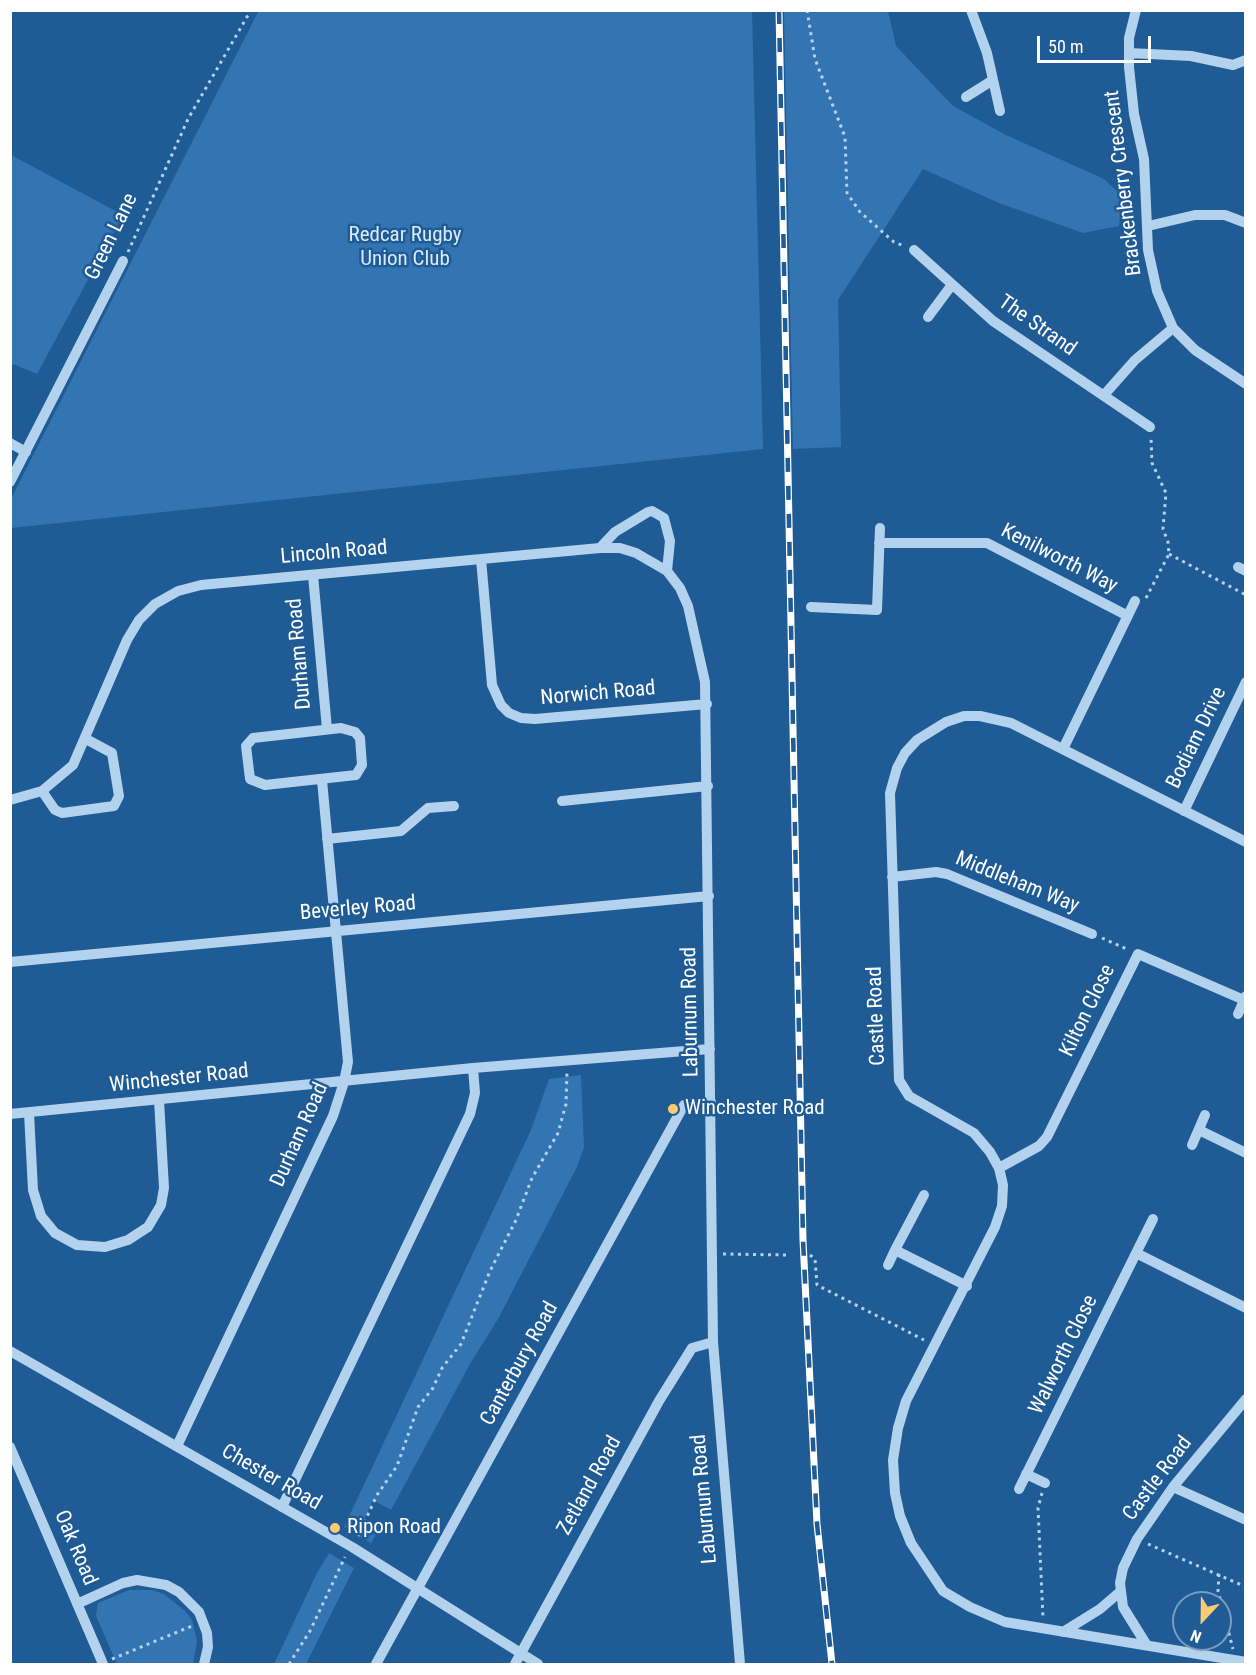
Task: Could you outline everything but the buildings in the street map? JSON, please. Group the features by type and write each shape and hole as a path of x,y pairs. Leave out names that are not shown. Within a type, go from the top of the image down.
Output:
{"street":[{"path":"970,10 987,53 1000,111"},
{"name":"Brackenberry Crescent","path":"1136,10 1129,38 1129,53 1134,114 1144,159 1148,250 1157,291 1173,328 1194,350 1245,384"},
{"path":"1129,53 1191,56 1233,65 1245,60"},
{"path":"966,97 993,80"},
{"path":"1148,226 1195,215 1225,215 1245,223"},
{"name":"The Strand","path":"914,250 951,286 993,321 1150,427"},
{"name":"Green Lane","path":"10,482 123,261"},
{"path":"928,317 951,286"},
{"path":"1104,395 1135,360 1173,328"},
{"path":"10,443 26,452"},
{"path":"600,548 615,532 652,511 664,518 670,541 667,572"},
{"path":"811,607 877,610 880,528"},
{"name":"Kenilworth Way","path":"879,543 987,543 1128,616"},
{"name":"Lincoln Road","path":"10,800 42,791 73,765 87,739 127,640 139,620 155,604 178,591 201,585 600,548 620,548 636,553 667,572"},
{"name":"Norwich Road","path":"481,559 492,685 501,705 509,713 521,718 535,719 707,704"},
{"name":"Laburnum Road","path":"667,572 680,588 688,606 701,660 707,704 713,1342 740,1665"},
{"name":"Durham Road","path":"313,575 327,729"},
{"name":"Kenilworth Way","path":"1063,749 1135,601"},
{"name":"Bodiam Drive","path":"1184,811 1245,682"},
{"name":"Castle Road","path":"1146,1644 1005,1622 970,1607 944,1591 910,1543 900,1516 893,1460 898,1428 906,1401 996,1227 1002,1206 1003,1185 999,1168 990,1152 974,1133 909,1096 899,1080 890,793 897,768 905,753 932,728 964,716 997,718 1245,842"},
{"name":"Durham Road","path":"341,728 356,732 360,738 362,765 356,775 322,780 265,784 253,782 248,774 246,746 253,738 341,728"},
{"path":"42,791 55,810 62,813 114,806 119,796 112,753 87,739"},
{"name":"Durham Road","path":"177,1446 333,1116 344,1082 348,1062 322,780"},
{"path":"562,801 708,786"},
{"path":"327,839 401,831 428,808 454,806"},
{"name":"Middleham Way","path":"892,877 936,872 961,878 1092,934"},
{"name":"Beverley Road","path":"10,962 709,896"},
{"name":"Kilton Close","path":"999,1168 1039,1146 1047,1137 1138,954 1245,998 1238,1014"},
{"name":"Winchester Road","path":"10,1114 473,1068 710,1049"},
{"path":"282,1507 470,1114 475,1093 473,1068"},
{"path":"29,1113 33,1190 41,1216 55,1233 77,1245 105,1247 128,1240 148,1227 161,1205 164,1188 159,1100"},
{"name":"Canterbury Road","path":"376,1665 684,1105 711,1102"},
{"path":"1192,1145 1205,1115"},
{"path":"1199,1130 1245,1153"},
{"path":"888,1265 924,1195"},
{"name":"Walworth Close","path":"1019,1489 1153,1219"},
{"path":"895,1250 967,1286"},
{"path":"1136,1253 1245,1308"},
{"name":"Zetland Road","path":"515,1665 658,1401 693,1348 713,1342"},
{"name":"Chester Road","path":"10,1351 351,1547 538,1665"},
{"name":"Castle Road","path":"1146,1644 1123,1606 1121,1591 1123,1568 1137,1539 1173,1487 1245,1399"},
{"name":"Oak Road","path":"10,1447 100,1664"},
{"path":"1026,1474 1045,1483"},
{"path":"1173,1487 1245,1520"},
{"path":"77,1604 123,1583 138,1580 153,1582 179,1592 199,1612 203,1621 208,1647 204,1665"},
{"path":"1063,1632 1100,1609 1121,1591"},
{"path":"1146,1644 1240,1662"}],"path":[{"name":"Green Lane","path":"123,261 188,119 251,10"},
{"path":"807,10 815,59 845,137 848,193 860,212 894,242 914,250"},
{"path":"1135,601 1147,597 1169,554 1163,529 1166,493 1152,463 1150,427"},
{"path":"1169,554 1245,595"},
{"path":"1092,934 1138,954"},
{"path":"289,1665 310,1631 377,1496 397,1466 418,1407 436,1382 442,1368 461,1344 532,1178 558,1133 566,1104 566,1061"},
{"path":"712,1254 787,1255"},
{"path":"810,1255 815,1259 817,1285 935,1346"},
{"path":"1044,1628 1038,1508 1045,1483"},
{"path":"1137,1539 1245,1587"},
{"path":"1219,1574 1218,1591 1240,1662"},
{"path":"100,1664 203,1621"}],"green space":[{"name":"Redcar Rugby Union Club","path":"259,10 752,11 763,449 11,528 11,499"},
{"path":"784,11 888,11 896,46 953,106 1006,135 1104,179 1122,196 1119,226 1083,233 999,203 923,169 838,300 841,447 793,449"},
{"path":"11,155 123,215 37,374 13,364 11,367"},
{"path":"581,1075 584,1147 577,1167 498,1319 470,1364 391,1510 373,1500 364,1519 380,1528 371,1543 344,1527 531,1130 549,1079"},
{"path":"329,1553 354,1568 306,1664 274,1664 317,1573"},
{"path":"129,1590 152,1590 164,1594 185,1611 192,1620 197,1641 193,1664 117,1664 96,1616 98,1603"}],"railway":[{"path":"779,10 803,1240 817,1524 832,1664"}],"place":[{"name":"Winchester Road","path":"673,1109"},
{"name":"Ripon Road","path":"335,1528"}]}
